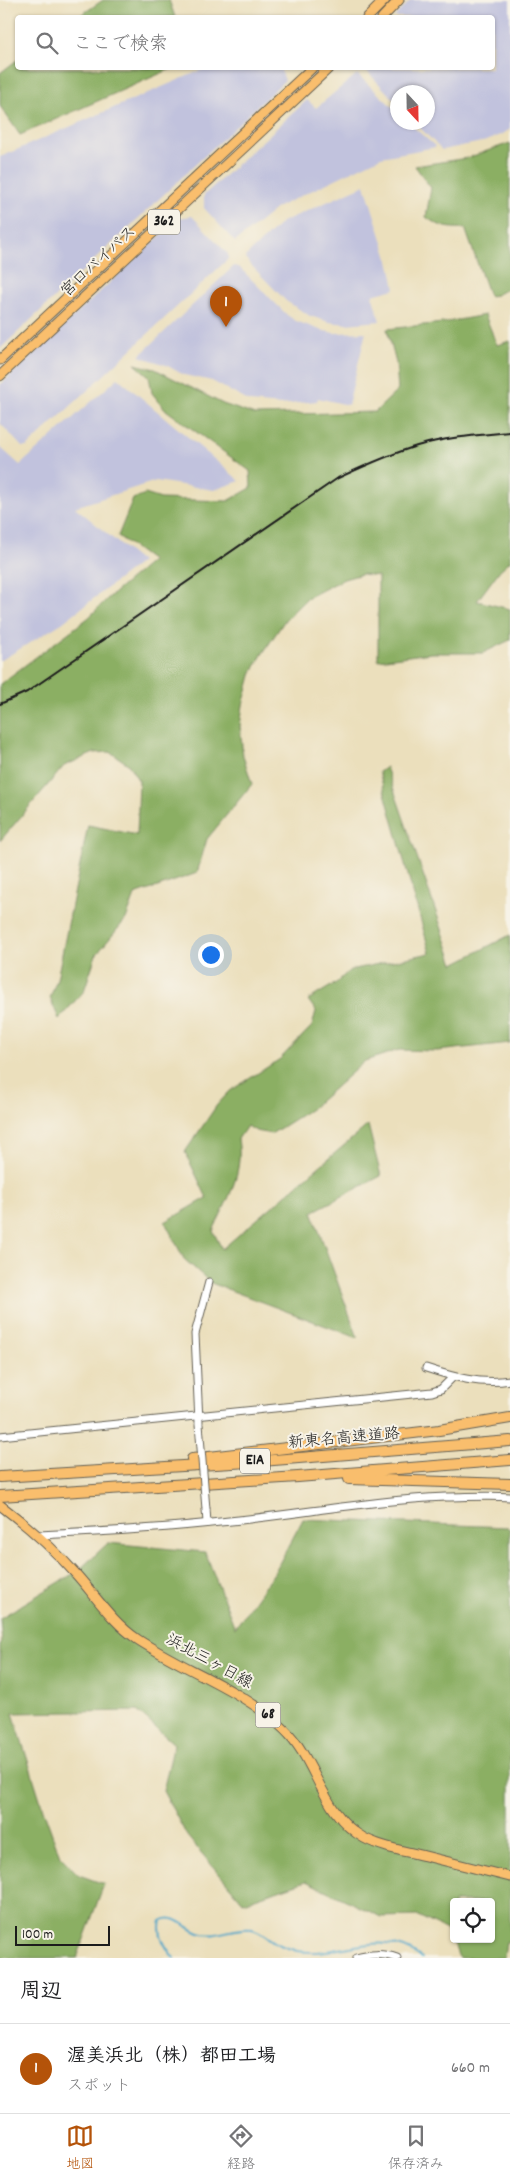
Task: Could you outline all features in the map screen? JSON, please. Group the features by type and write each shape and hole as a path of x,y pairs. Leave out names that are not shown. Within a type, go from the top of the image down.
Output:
{"highway":[{"path":"12,1476 250,1453 439,1430 510,1418"},
{"name":"新東名高速道路","path":"0,1477 249,1462 510,1441"},
{"name":"新東名高速道路","path":"0,1496 298,1477 510,1460"},
{"path":"298,1477 510,1484"}],"main road":[{"path":"370,15 385,0"},
{"path":"385,15 399,0"},
{"name":"宮口バイパス","path":"0,360 310,70"},
{"name":"宮口バイパス","path":"0,376 327,70"},
{"name":"浜北三ヶ日線","path":"0,1505 40,1535 115,1620 136,1638 259,1707 286,1731 301,1751 336,1812 350,1828 364,1838 385,1846 510,1876"}],"street":[{"path":"207,1523 199,1421 196,1334 209,1282"},
{"path":"426,1368 453,1377 488,1381 510,1380"},
{"path":"0,1436 199,1421 432,1392 441,1389 453,1377"},
{"path":"40,1535 124,1532 409,1499 510,1497"},
{"path":"356,1958 385,1954 397,1958"}],"shaded area":[{"path":"411,0 510,0 510,129 487,141 442,150 422,130 435,130 435,85 390,85 390,96 366,70 495,70 495,15 396,15"},
{"path":"201,70 281,70 285,80 0,349 0,157"},
{"path":"357,74 390,105 390,130 417,130 436,147 381,157 278,207 235,242 204,208 204,195 307,100 316,108"},
{"path":"365,185 391,268 395,289 372,295 380,321 346,324 329,322 310,316 286,301 252,266 246,259 246,256 282,222"},
{"path":"192,216 228,254 228,259 27,447 22,447 0,423 0,385 179,218"},
{"path":"234,266 239,267 287,315 296,321 334,333 366,332 348,405 318,398 317,401 280,405 250,402 212,381 184,375 166,365 139,356"},
{"path":"118,378 240,481 214,490 156,481 75,507 141,562 62,623 0,661 0,447 20,465"}],"green space":[{"path":"103,0 169,0 174,15 81,15"},
{"path":"15,62 15,70 168,70 20,135 0,106 0,73"},
{"path":"510,143 510,287 496,295 489,296 465,228 444,227 426,217 431,188 415,166 467,158"},
{"path":"485,315 497,345 510,341 510,561 500,570 477,601 510,609 510,640 483,653 431,653 378,660 378,576 362,574 344,579 307,598 285,620 252,672 243,705 240,726 243,756 252,784 207,839 197,873 135,895 126,919 96,955 84,991 59,1019 50,998 57,979 88,825 137,835 139,781 128,764 110,752 94,753 64,766 0,841 0,684 88,618 107,599 152,561 118,536 133,499 145,494 161,499 228,501 251,488 250,471 166,410 152,393 149,376 135,364 155,369 223,404 255,415 375,412 398,390 396,363 387,329 442,323"},
{"path":"386,767 454,964 510,935 510,1043 437,1051 399,1050 365,1061 312,1108 271,1134 256,1131 247,1126 238,1139 239,1164 233,1186 213,1231 222,1249 368,1125 381,1176 312,1212 358,1338 211,1283 184,1259 165,1222 207,1198 185,1152 217,1105 230,1091 280,1059 312,1026 316,1011 308,1000 336,983 350,970 430,953 379,772"},
{"path":"303,1519 508,1527 510,1529 510,1941 506,1942 504,1958 459,1958 453,1943 495,1943 495,1898 450,1898 450,1934 449,1931 418,1916 381,1917 306,1881 243,1902 187,1836 163,1791 174,1744 137,1711 13,1713 60,1856 79,1875 104,1884 77,1958 0,1958 0,1645 2,1643 0,1618 78,1571 108,1543 205,1552 235,1628 274,1573"}],"waterway":[{"path":"174,1958 165,1946 161,1936 161,1921 166,1919 176,1920 194,1931 205,1934 252,1929 278,1944 297,1951 329,1951 361,1945 391,1944 407,1949 422,1958"}],"railway":[{"path":"0,704 27,692 338,478 387,456 428,443 510,432"}],"place":[{"name":"渥美浜北（株）都田工場","path":"226,327"}]}
